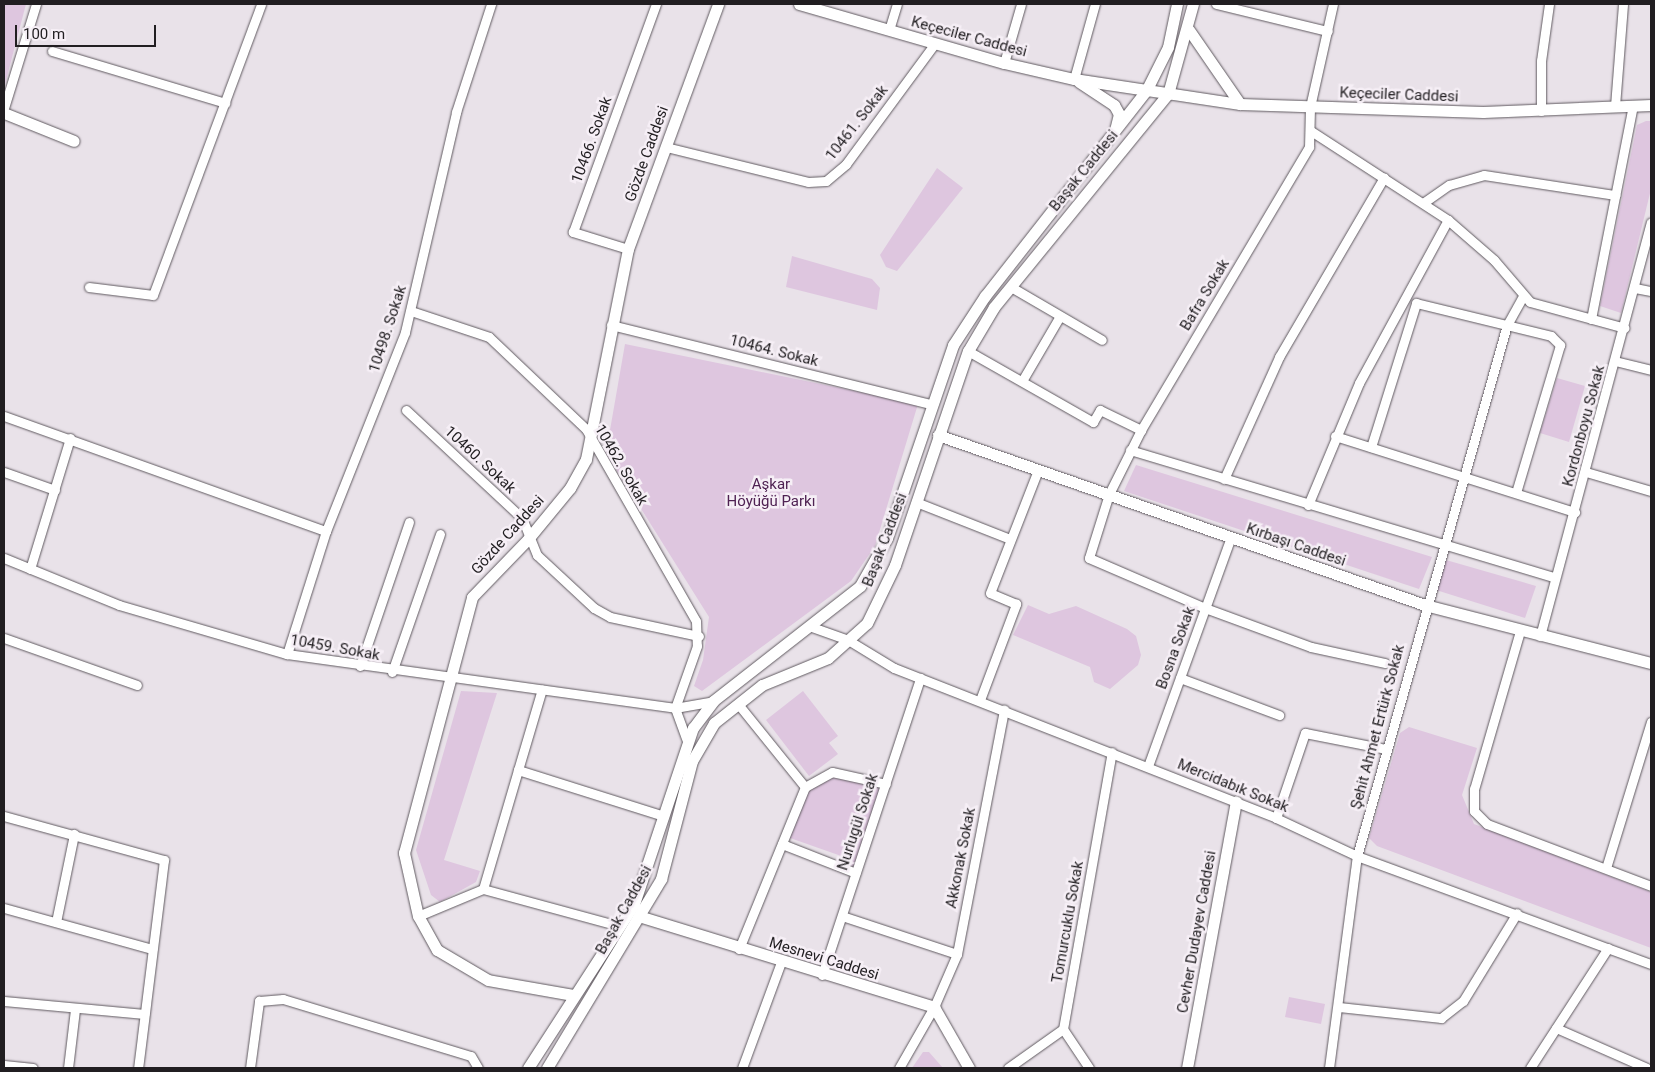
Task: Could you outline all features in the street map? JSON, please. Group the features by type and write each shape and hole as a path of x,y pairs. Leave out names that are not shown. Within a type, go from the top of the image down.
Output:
{"street":[{"path":"4,108 36,4"},
{"path":"89,287 153,295 261,4"},
{"name":"10498. Sokak","path":"287,654 326,531 411,311 451,130 491,4"},
{"name":"10466. Sokak","path":"628,249 573,232 656,4"},
{"name":"Gözde Caddesi","path":"573,995 488,980 437,950 418,916 404,854 448,678 472,597 528,539 579,475 592,440 611,325 628,249 718,4"},
{"name":"Keçeciler Caddesi","path":"799,4 889,30 933,46 1074,79 1240,104 1541,111 1651,105"},
{"path":"889,30 897,4"},
{"path":"1004,63 1021,4"},
{"path":"1095,4 1074,79 1114,105 1119,114 1115,135"},
{"name":"Başak Caddesi","path":"528,1068 573,995 634,904 664,816 686,739 713,701 860,586 888,538 930,404 953,345 985,296 1115,135 1146,90 1168,47 1177,4"},
{"name":"Başak Caddesi","path":"547,1068 661,879 692,761 714,723 762,685 828,658 867,623 895,565 968,351 1011,287 1168,94 1189,30 1193,4"},
{"path":"1216,4 1328,31"},
{"name":"Bafra Sokak","path":"1205,608 1089,558 1110,494 1140,430 1308,147 1311,131 1310,107 1333,4"},
{"path":"1541,111 1541,61 1549,4"},
{"path":"1615,106 1623,4"},
{"path":"1189,30 1240,104"},
{"name":"10461. Sokak","path":"666,147 808,182 826,181 846,164 933,46"},
{"path":"52,51 225,103"},
{"path":"1591,319 1633,105"},
{"path":"4,113 74,141"},
{"path":"1311,131 1448,220 1494,260 1530,302 1625,328"},
{"path":"1423,203 1448,185 1484,175 1615,195"},
{"path":"1224,479 1279,357 1384,177"},
{"path":"1308,505 1335,436 1405,297 1448,220"},
{"name":"Kordonboyu Sokak","path":"1540,636 1554,577 1575,512 1625,328 1651,224"},
{"path":"1011,287 1102,340"},
{"path":"1635,288 1651,291"},
{"name":"Şehit Ahmet Ertürk Sokak","path":"1329,1068 1339,1007 1357,856 1425,605 1465,477 1507,325 1523,296"},
{"path":"1405,297 1416,303 1551,336 1560,345 1516,494"},
{"path":"1371,447 1416,303"},
{"name":"10462. Sokak","path":"411,311 489,337 579,420 592,440 604,468 688,602 698,636"},
{"path":"1022,381 1060,316"},
{"name":"10464. Sokak","path":"611,325 930,404"},
{"path":"968,351 1093,422 1100,410 1140,430"},
{"path":"1615,361 1651,370"},
{"name":"10460. Sokak","path":"406,410 522,518 528,539 537,555 602,614 698,636"},
{"path":"4,416 326,531"},
{"name":"Kırbaşı Caddesi","path":"938,435 1110,494 1230,539 1425,605 1651,663"},
{"path":"1335,436 1575,512"},
{"path":"30,569 70,438"},
{"path":"1130,450 1308,505 1554,577"},
{"path":"980,700 1016,604 990,593 1038,470"},
{"path":"4,472 55,490"},
{"path":"1586,472 1651,491"},
{"path":"916,502 1010,539"},
{"path":"360,666 410,522"},
{"path":"392,672 440,534"},
{"name":"Bosna Sokak","path":"1148,766 1230,539"},
{"name":"10459. Sokak","path":"4,558 120,605 287,654 392,672 542,689 675,708 713,701"},
{"path":"1205,608 1311,647 1385,663"},
{"name":"Mercidabık Sokak","path":"809,626 848,640 920,678 1004,709 1236,801 1357,856 1517,913 1651,964"},
{"path":"1520,630 1474,789 1474,811 1487,824 1651,886"},
{"path":"686,739 675,708 698,636"},
{"path":"4,638 137,684"},
{"name":"Nurlugül Sokak","path":"822,975 920,678"},
{"path":"1180,678 1279,715"},
{"path":"483,889 542,689"},
{"path":"738,704 805,787"},
{"name":"Akkonak Sokak","path":"898,1068 934,1007 957,954 1004,709"},
{"path":"1606,868 1651,722"},
{"path":"1276,818 1305,733 1386,749"},
{"name":"Tomurcuklu Sokak","path":"1063,1029 1112,752"},
{"path":"518,770 664,816"},
{"path":"739,948 805,787 832,772 886,784"},
{"name":"Cevher Dudayev Caddesi","path":"1187,1068 1236,801"},
{"path":"4,816 164,860 138,1068"},
{"path":"56,922 74,834"},
{"path":"782,844 856,873"},
{"path":"418,916 483,889 619,926"},
{"path":"4,908 152,949"},
{"path":"1339,1007 1441,1018 1463,1002 1517,913"},
{"name":"Mesnevi Caddesi","path":"639,916 822,975 934,1007"},
{"path":"842,916 957,954"},
{"path":"1530,1068 1608,948"},
{"path":"742,1068 781,962"},
{"path":"250,1068 259,1001 283,999 471,1056 478,1068"},
{"path":"4,1001 144,1014"},
{"path":"934,1007 969,1068"},
{"path":"68,1068 75,1009"},
{"path":"1556,1028 1647,1068"},
{"path":"1008,1068 1063,1029 1089,1068"},
{"path":"4,1065 33,1068"}],"green space":[{"path":"4,4 26,4 4,88"},
{"path":"1651,121 1651,189 1621,313 1600,306 1637,125"},
{"path":"937,168 963,188 897,271 886,267 880,255"},
{"path":"792,256 872,279 880,288 877,310 786,287"},
{"name":"Aşkar Höyüğü Parkı","path":"625,344 918,404 875,546 851,581 702,691 694,686 703,660 709,617 606,453"},
{"path":"1557,378 1585,386 1569,442 1540,433"},
{"path":"1136,465 1432,557 1419,589 1124,491"},
{"path":"1446,560 1536,586 1525,618 1436,590"},
{"path":"1028,605 1049,614 1076,606 1127,629 1136,636 1141,655 1138,665 1110,689 1094,682 1090,667 1013,635"},
{"path":"461,691 497,693 444,860 480,871 476,882 440,902 431,895 416,850"},
{"path":"803,691 838,736 829,743 838,754 809,776 766,720"},
{"path":"1409,727 1477,748 1462,795 1474,824 1651,892 1651,948 1377,846 1369,838 1400,733"},
{"path":"832,775 880,788 854,868 846,866 847,858 790,838 808,791"},
{"path":"1289,997 1325,1004 1321,1024 1285,1017"},
{"path":"923,1052 929,1052 943,1068 912,1068"}]}
